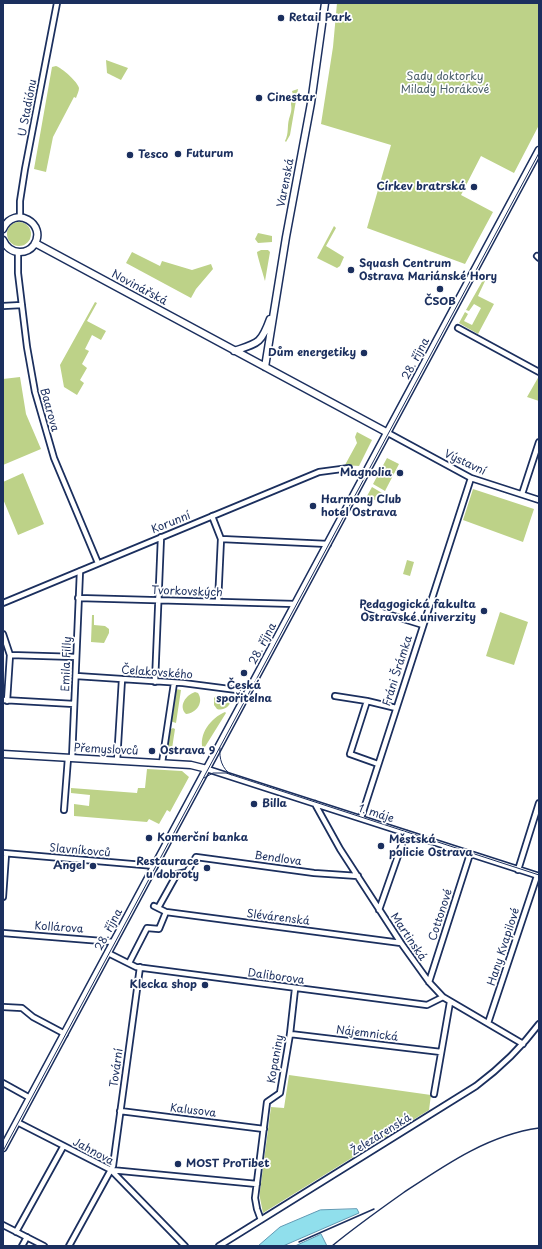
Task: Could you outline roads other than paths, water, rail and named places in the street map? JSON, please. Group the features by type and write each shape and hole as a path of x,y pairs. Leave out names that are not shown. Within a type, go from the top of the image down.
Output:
{"street":[{"name":"U Stadiónu","path":"20,217 21,195 25,169 57,3"},
{"name":"Varenská","path":"265,367 311,103 325,3"},
{"name":"28. října","path":"3,1148 539,150"},
{"path":"3,227 11,219 20,217 30,220 36,227 37,234 35,243 29,249 18,252 7,247 3,240"},
{"name":"Novinářská","path":"35,243 388,433"},
{"name":"Baarova","path":"18,252 18,273 34,392 54,458 98,563"},
{"path":"234,351 258,342 264,335 276,300"},
{"path":"3,306 22,305"},
{"path":"458,328 539,372"},
{"name":"Výstavní","path":"388,433 471,478 539,500"},
{"path":"522,494 539,442"},
{"name":"Korunní","path":"3,603 319,472 349,468"},
{"name":"Fráni Šrámka","path":"361,818 422,625 471,478"},
{"path":"212,516 221,540 218,602"},
{"path":"155,682 161,537"},
{"path":"221,540 328,544"},
{"name":"Emila Filly","path":"64,810 70,758 76,676 80,571"},
{"name":"Tvorkovských","path":"78,598 295,604"},
{"path":"368,608 422,625"},
{"path":"3,634 10,655 5,700 74,704"},
{"path":"10,655 76,657"},
{"name":"Čelakovského","path":"76,676 174,683 237,690"},
{"path":"117,761 122,679"},
{"path":"162,763 174,683"},
{"path":"335,696 367,701 396,708"},
{"path":"367,701 350,754 378,764"},
{"name":"Přemyslovců","path":"3,754 190,764 207,768"},
{"name":"1. máje","path":"207,768 538,876"},
{"path":"518,870 539,803"},
{"name":"Martinská","path":"316,804 340,849 401,943 429,982 443,997 450,1002 523,1044"},
{"path":"379,910 406,833"},
{"path":"3,897 5,853"},
{"name":"Slavníkovců","path":"5,853 155,866"},
{"name":"Cottonové","path":"429,982 470,854"},
{"name":"Bendlova","path":"156,907 177,874 187,872 196,857 314,873 358,876"},
{"name":"Hany Kvapilové","path":"488,1023 538,876"},
{"name":"Slévárenská","path":"156,907 166,912 401,943"},
{"path":"129,963 147,928 159,929 166,912"},
{"name":"Kollárova","path":"3,933 114,942"},
{"name":"Daliborova","path":"108,953 140,967 295,989 427,1005 443,997"},
{"name":"Tovární","path":"69,1246 113,1166 140,967"},
{"name":"Kopaniny","path":"261,1220 256,1202 267,1102 280,1093 290,1034 295,989"},
{"path":"434,1094 450,1002"},
{"path":"3,1007 22,1008 33,1017 65,1034"},
{"name":"Železárenská","path":"219,1246 469,1090 496,1070 523,1044 539,1024"},
{"name":"Nájemnická","path":"290,1034 441,1052"},
{"path":"3,1083 30,1098"},
{"name":"Kalusova","path":"120,1110 264,1129"},
{"name":"Jahnova","path":"17,1122 63,1147 111,1170 185,1246"},
{"path":"16,1232 63,1147"},
{"path":"111,1170 257,1184"},
{"path":"3,1225 42,1246"},
{"path":"22,1246 27,1237"}],"water":[{"path":"357,1209 359,1213 283,1246 258,1246 280,1227 320,1210"},
{"path":"321,1234 327,1246 295,1246 319,1235"}],"tram line":[{"path":"3,1151 539,153"},
{"path":"220,748 222,763 231,775"},
{"path":"204,778 213,773 226,773 539,875"}],"railway":[{"path":"332,1246 358,1225 403,1193 451,1162 502,1137 539,1128"},
{"path":"299,1242 374,1209"}],"place":[{"name":"Retail Park","path":"281,18"},
{"name":"Cinestar","path":"259,98"},
{"name":"Futurum","path":"178,154"},
{"name":"Tesco","path":"130,155"},
{"name":"Církev bratrská","path":"474,187"},
{"name":"Squash Centrum Ostrava Mariánské Hory","path":"351,270"},
{"name":"ČSOB","path":"440,289"},
{"name":"Dům energetiky","path":"364,353"},
{"name":"Magnolia","path":"400,473"},
{"name":"Harmony Club hotel Ostrava","path":"313,506"},
{"name":"Pedagogická fakulta Ostravské univerzity","path":"484,611"},
{"name":"Česká spořitelna","path":"244,673"},
{"name":"Ostrava 9","path":"152,751"},
{"name":"Billa","path":"254,804"},
{"name":"Komerční banka","path":"149,838"},
{"name":"Městská policie Ostrava","path":"381,846"},
{"name":"Angel","path":"93,866"},
{"name":"Restaurace u dobroty","path":"207,868"},
{"name":"Klecka shop","path":"205,985"},
{"name":"MOST ProTibet","path":"178,1164"}],"park label":[{"name":"Sady doktorky Milady Horákové","path":"445,83"}]}
